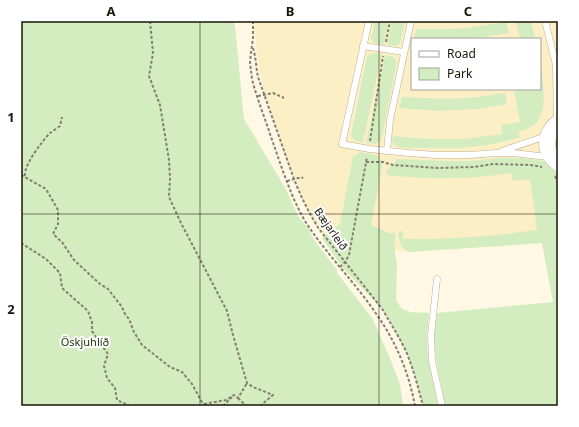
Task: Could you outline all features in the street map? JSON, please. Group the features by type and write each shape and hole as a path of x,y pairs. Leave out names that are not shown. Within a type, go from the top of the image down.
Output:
{"street":[{"path":"552,165 547,143 554,127"}],"lane":[{"path":"369,21 342,144 369,150 436,155 497,153 531,154 552,165"},
{"path":"388,151 390,120 411,21"},
{"path":"497,153 554,127 557,70 545,21"},
{"path":"363,46 404,52"},
{"path":"437,280 430,335 432,361 442,406"}],"path":[{"path":"150,21 153,53 149,76 160,105 170,160 169,197 227,311 247,383 273,395 260,406"},
{"name":"Bæjarleið","path":"252,21 253,33 250,53 252,80 296,204 319,240 377,315 388,333 400,355 416,406"},
{"name":"Bæjarleið","path":"252,47 256,70 264,95 304,203 314,221 383,310 405,349 415,376 423,406"},
{"path":"258,96 273,93 284,98"},
{"path":"25,177 24,172 26,166 40,145 60,126 62,117"},
{"path":"366,162 383,162 394,165 438,168 473,167 493,164 552,165 558,183"},
{"path":"21,175 46,189 58,210 58,224 53,234 62,242 74,260 100,284 108,289 122,307 124,314 129,318 134,332 142,345 170,367 182,372 192,384 203,404 208,406"},
{"path":"287,181 303,177"},
{"path":"21,243 46,259 60,273 62,288 88,311 92,322 92,331 108,354 104,366 107,378 115,388 117,400 128,406"},
{"path":"340,267 345,262"},
{"path":"238,398 247,383"},
{"path":"203,404 226,400 234,394"},
{"path":"234,394 247,406"},
{"path":"223,406 234,394"}],"shaded area":[{"path":"253,21 558,21 558,165 542,243 409,252 348,246 328,240 313,222 285,156 259,71"}],"green space":[{"name":"Öskjuhlíð","path":"21,21 233,21 235,26 244,119 286,189 298,216 337,270 337,273 372,318 400,384 403,406 21,406"},
{"path":"375,21 389,21 384,45 374,43 371,39"},
{"path":"392,21 405,21 400,44 395,46 387,45"},
{"path":"516,21 531,21 535,38 520,38"},
{"path":"506,22 509,33 476,38 414,38 416,29 467,28"},
{"path":"373,53 382,54 363,142 355,141 351,136 367,56"},
{"path":"385,55 392,56 397,61 381,141 375,144 366,143"},
{"path":"541,68 544,93 543,109 537,122 518,132 520,137 495,144 458,148 406,148 393,144 393,136 429,139 464,139 502,134 501,125 520,122 514,91 541,90"},
{"path":"505,93 507,104 478,109 436,111 399,108 402,97 458,98"},
{"path":"361,152 376,155 383,162 371,225 389,233 395,233 397,265 396,300 401,308 410,312 429,313 427,336 428,358 438,406 423,406 415,376 405,349 383,310 342,267 322,238 340,224 353,156"},
{"path":"497,158 539,160 549,163 558,170 558,406 445,406 436,360 434,335 437,313 553,302 542,243 409,252 404,249 399,240 399,231 403,231 403,239 435,239 488,236 537,230 530,179 513,181 511,173 488,176 443,178 418,178 386,175 387,170 397,159 471,161"}]}
